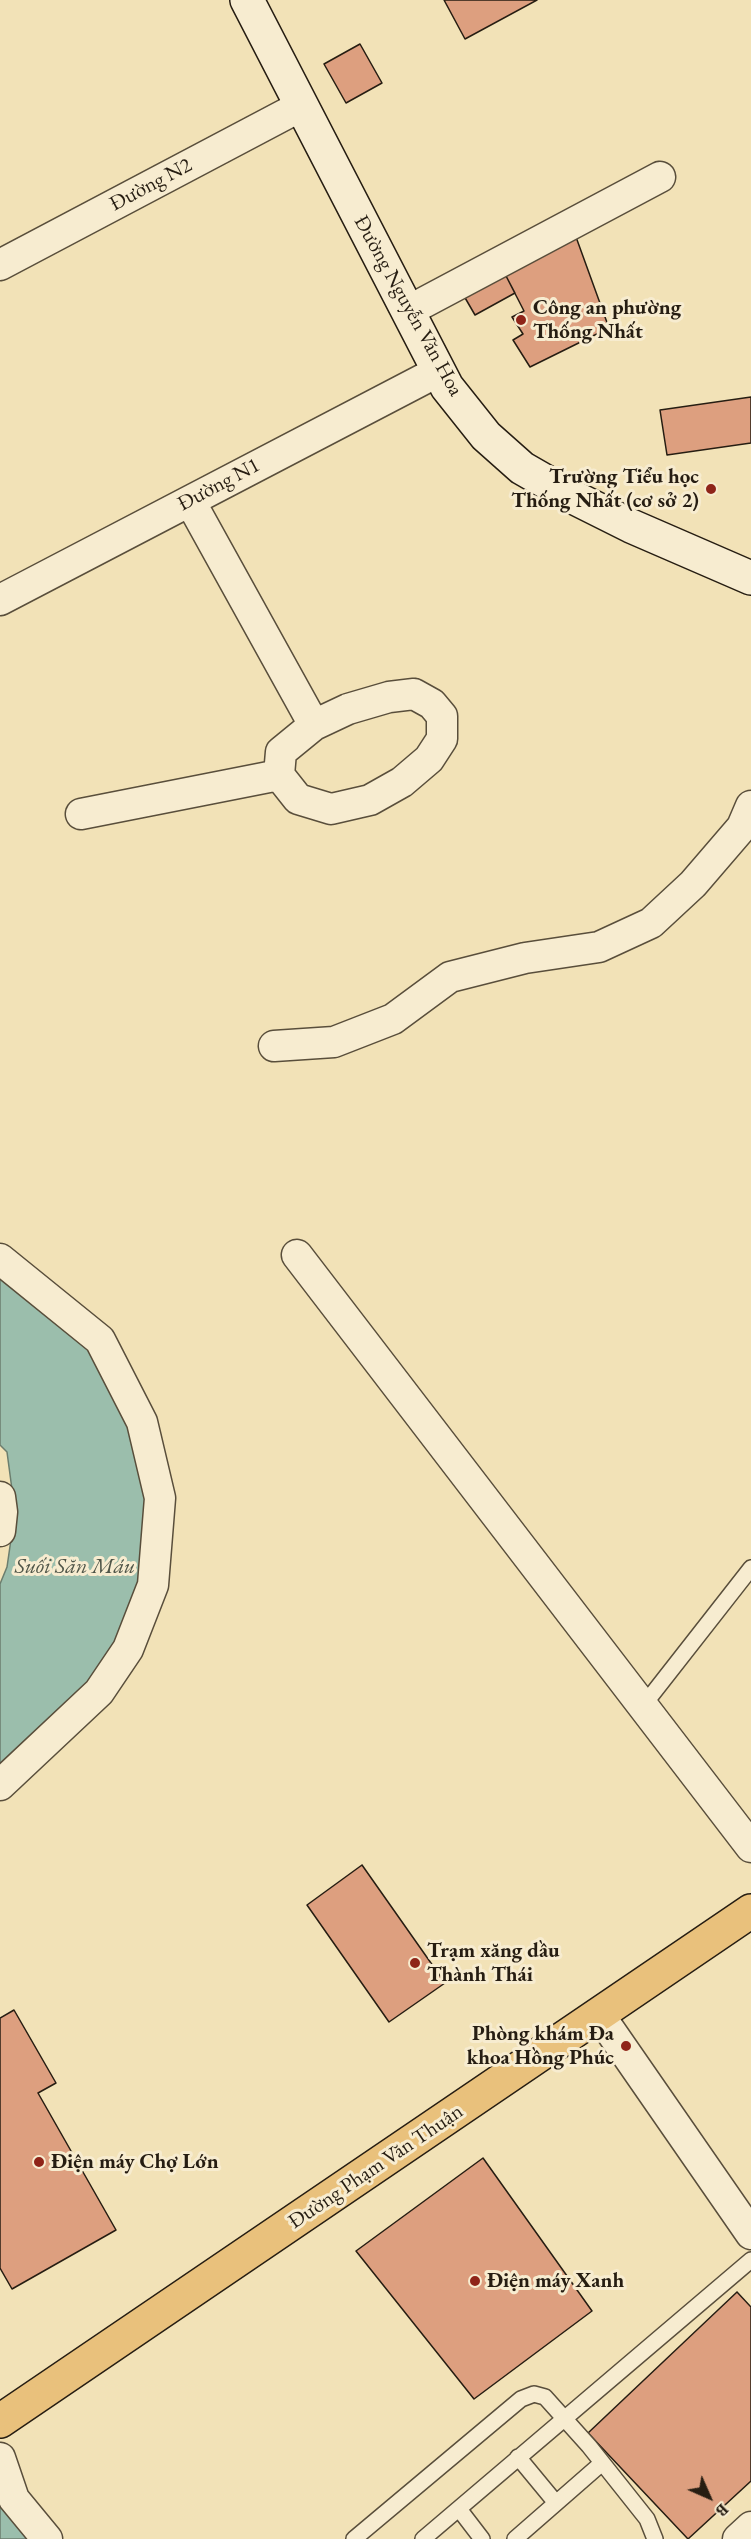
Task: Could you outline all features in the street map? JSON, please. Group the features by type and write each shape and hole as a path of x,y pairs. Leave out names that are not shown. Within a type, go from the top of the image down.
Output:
{"main road":[{"name":"Đường Phạm Văn Thuận","path":"0,2421 600,2016 751,1911"}],"street":[{"name":"Đường Nguyễn Văn Hoa","path":"248,0 447,387 486,436 522,468 631,526 751,578"},
{"name":"Đường N2","path":"0,265 302,106"},
{"path":"408,311 660,177"},
{"name":"Đường N1","path":"0,600 439,371"},
{"path":"190,501 314,725"},
{"path":"414,694 432,704 442,716 442,740 429,759 402,782 370,800 331,808 298,799 279,776 280,752 314,725 348,709 389,697 414,694"},
{"path":"81,814 279,776"},
{"path":"274,1046 334,1042 393,1019 450,977 525,958 599,947 651,923 693,884 742,827 751,806"},
{"path":"297,1255 751,1847"},
{"path":"0,1259 100,1340 142,1422 160,1498 153,1585 128,1649 99,1692 0,1785"},
{"path":"0,1497 2,1512 0,1531"},
{"path":"600,2016 751,2234"},
{"path":"0,2458 14,2499 47,2539"},
{"path":"738,2539 751,2527"}],"lane":[{"path":"643,1706 751,1568"},
{"path":"423,2539 751,2260"},
{"path":"359,2537 521,2399 534,2394 544,2397 564,2417 647,2519 655,2539"},
{"path":"518,2457 556,2504"},
{"path":"523,2537 602,2463"},
{"path":"459,2509 482,2539"}],"water":[{"name":"Suối Săn Máu","path":"0,1275 90,1348 130,1427 147,1498 141,1583 115,1645 90,1683 0,1768 0,1584 7,1567 15,1512 7,1452 0,1445"},
{"path":"0,2498 31,2539 0,2539"}],"building":[{"path":"444,0 537,0 465,39"},
{"path":"360,44 382,83 346,103 324,64"},
{"path":"576,237 609,328 530,367 513,340 523,334 512,317 524,311 505,274"},
{"path":"505,274 515,293 475,315 464,296"},
{"path":"751,397 751,443 667,455 660,410"},
{"path":"362,1865 445,1983 389,2022 307,1905"},
{"name":"Điện máy Chợ Lớn","path":"14,2010 56,2083 38,2093 116,2230 12,2289 0,2268 0,2018"},
{"name":"Điện máy Xanh","path":"483,2158 592,2311 474,2399 356,2251"},
{"path":"737,2292 751,2307 751,2481 688,2539 588,2433"}],"place":[{"name":"Công an phường Thống Nhất","path":"521,320"},
{"name":"Trường Tiểu học Thống Nhất (cơ sở 2)","path":"711,489"},
{"name":"Trạm xăng dầu Thành Thái","path":"415,1963"},
{"name":"Phòng khám Đa khoa Hồng Phúc","path":"626,2046"},
{"name":"Điện máy Chợ Lớn","path":"39,2162"},
{"name":"Điện máy Xanh","path":"475,2281"}]}
